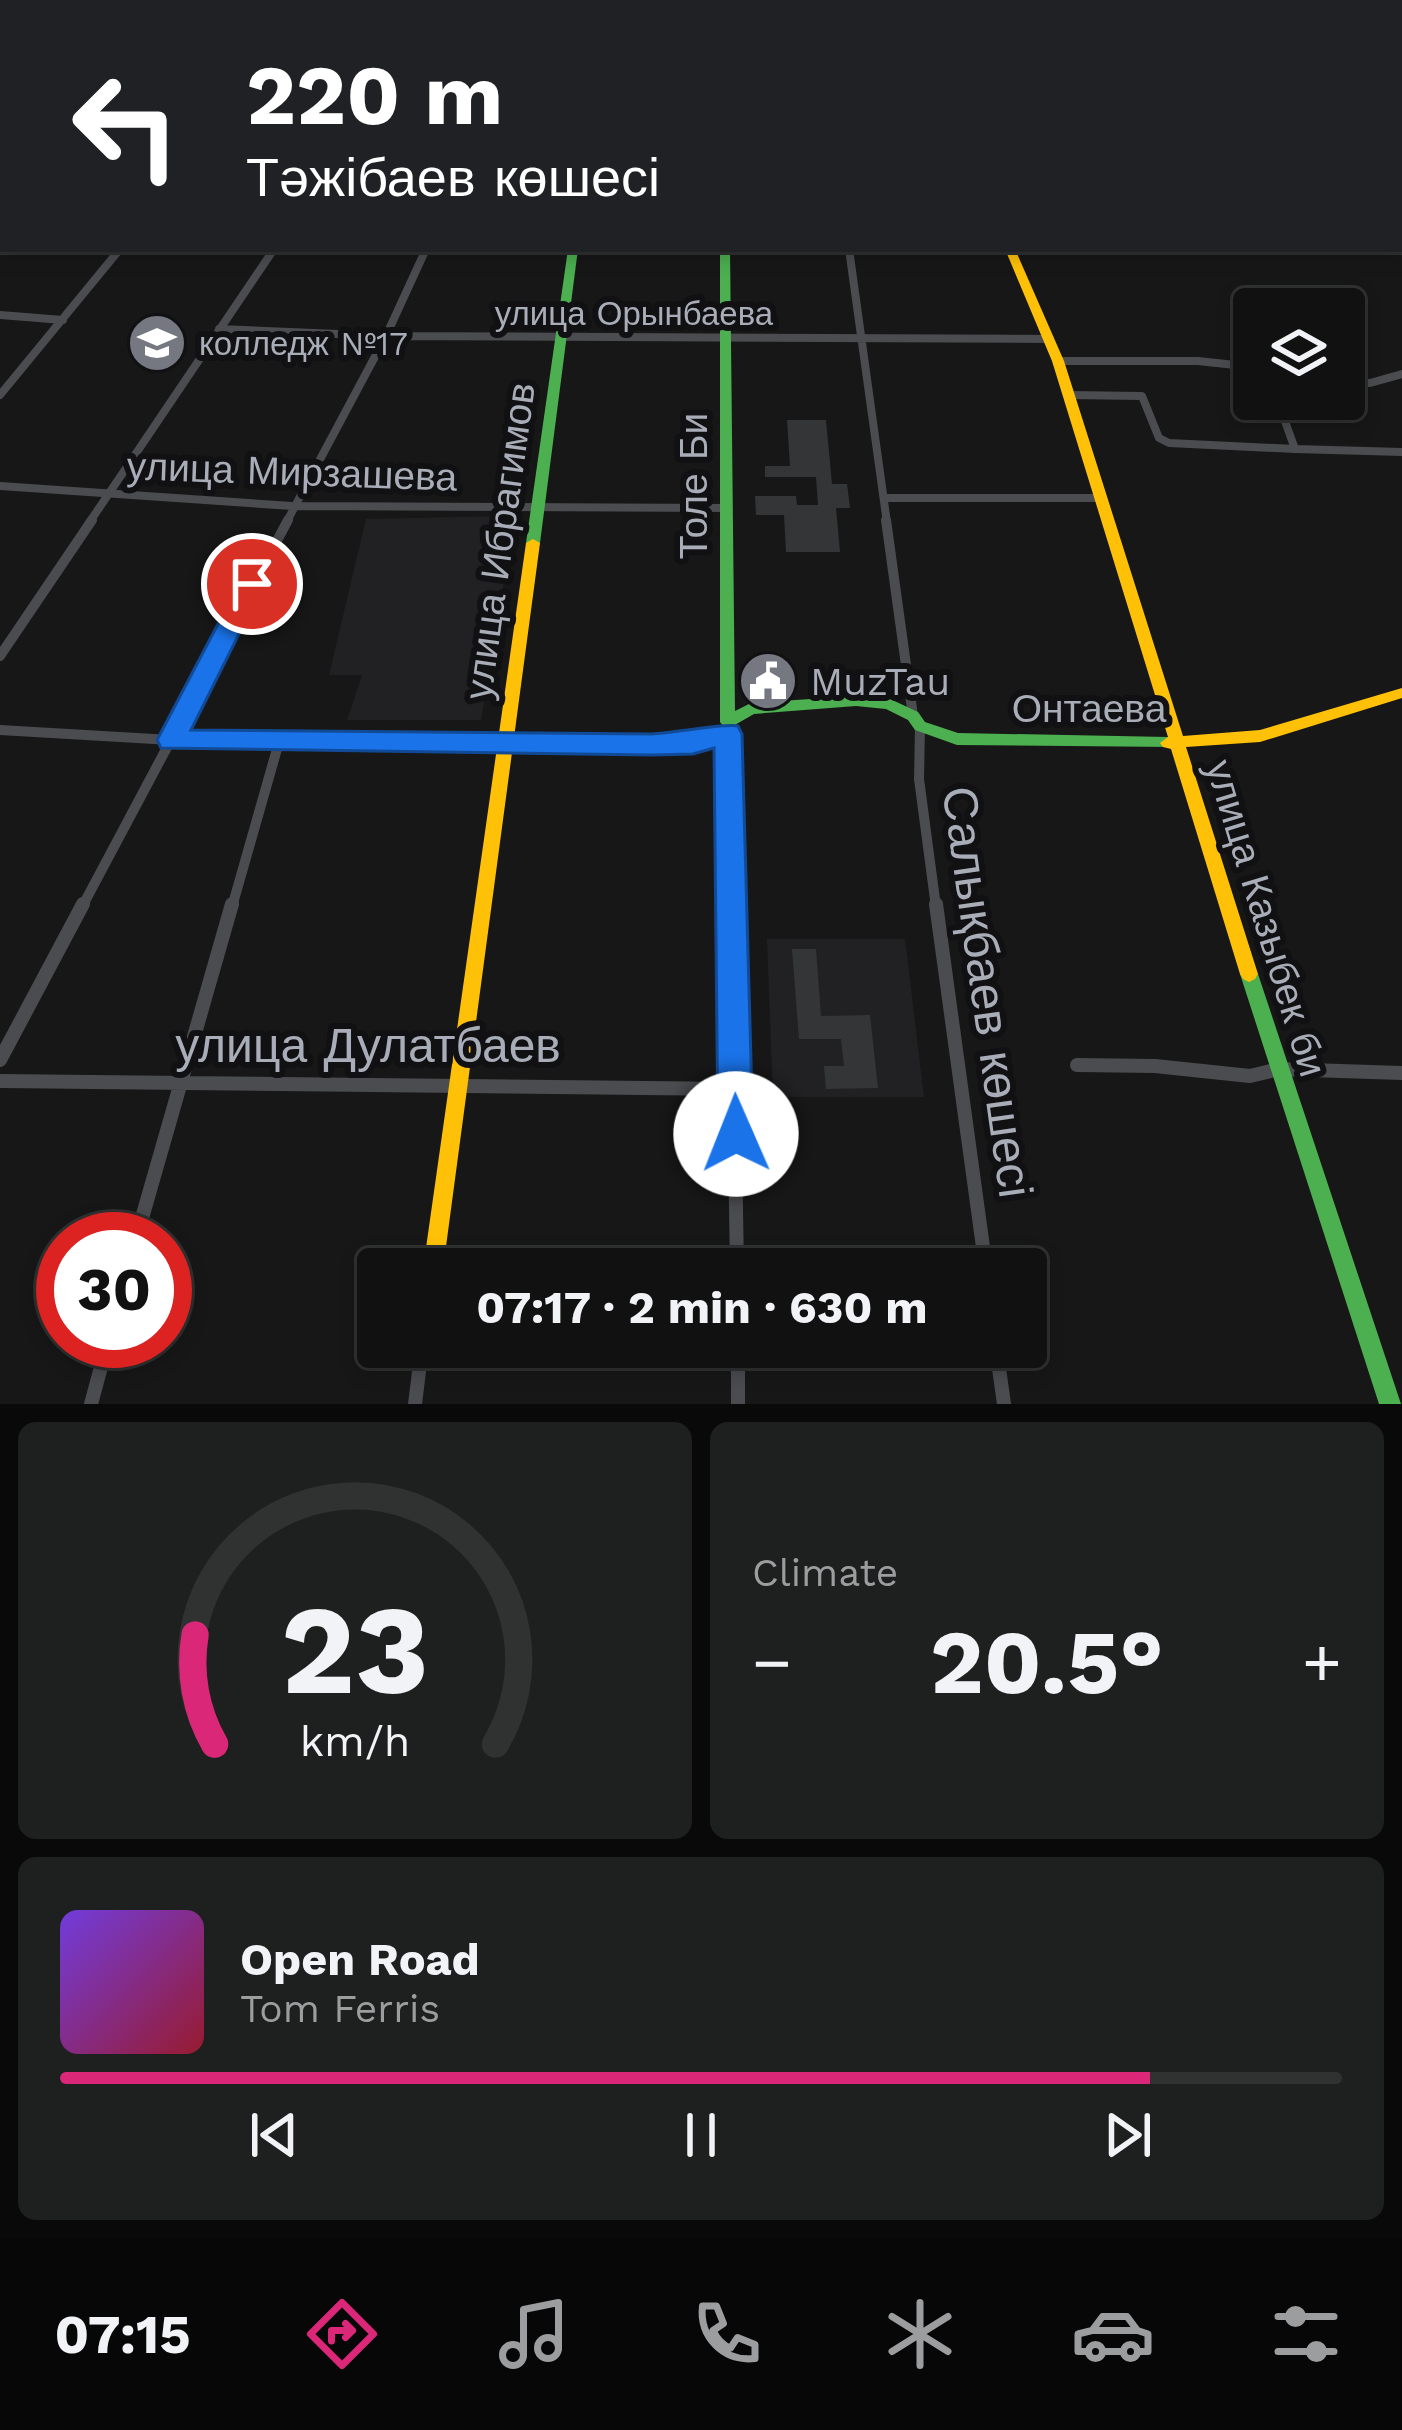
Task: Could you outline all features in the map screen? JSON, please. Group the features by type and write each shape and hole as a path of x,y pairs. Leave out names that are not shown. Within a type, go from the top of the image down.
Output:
{"street":[{"path":"0,395 118,252"},
{"path":"0,656 272,252"},
{"path":"0,1060 386,336 425,252"},
{"name":"улица Ибрагимов","path":"436,1248 573,252"},
{"name":"Толе Би","path":"725,252 728,728"},
{"name":"Салықбаев көшесі","path":"849,252 916,721 919,779 983,1248"},
{"name":"улица Казыбек би","path":"1011,252 1058,361 1279,1069 1390,1404"},
{"path":"0,315 63,320"},
{"name":"улица Орынбаева","path":"219,329 386,336 1050,339"},
{"path":"1058,361 1233,365"},
{"path":"1365,383 1402,374"},
{"path":"1068,395 1137,394 1159,438 1169,443 1402,452"},
{"path":"1285,420 1295,449"},
{"name":"улица Мирзашева","path":"0,486 292,506 726,508"},
{"path":"886,498 1101,498"},
{"name":"Онтаева","path":"728,728 751,709 807,701 888,704 957,739 1178,742 1260,736 1402,693"},
{"path":"0,730 171,740 693,744 728,728 737,1248"},
{"path":"143,1212 279,742"},
{"path":"1077,1065 1155,1066 1250,1076 1279,1069 1402,1073"},
{"name":"улица Дулатбаев","path":"0,1082 735,1089"},
{"path":"91,1404 101,1368"},
{"path":"415,1404 419,1368"},
{"path":"738,1368 738,1404"},
{"path":"999,1368 1004,1404"}],"shaded area":[{"path":"515,516 481,720 347,720 362,675 329,675 366,519"},
{"path":"767,939 905,939 924,1097 773,1097"}],"building":[{"path":"787,420 826,420 832,484 847,484 850,508 836,508 840,552 786,552 784,515 756,515 755,496 796,496 797,505 818,505 816,477 765,477 765,466 790,466"},
{"path":"792,949 816,949 821,1016 870,1015 878,1088 826,1089 824,1066 844,1066 841,1039 799,1039"}],"traffic: fast":[{"path":"533,543 573,252"},
{"path":"725,252 728,722 751,709 856,701 888,704 913,716 920,726 957,739 1168,743"},
{"path":"1249,974 1390,1404"}],"traffic: slow":[{"path":"1011,252 1058,361 1249,974"},
{"path":"436,1248 533,543"},
{"path":"1168,743 1260,736 1402,693"}],"place":[{"name":"колледж №17","path":"157,343"},
{"name":"MuzTau","path":"768,681"}],"route":[{"path":"252,584 171,740 693,744 728,734 736,1134"}]}
